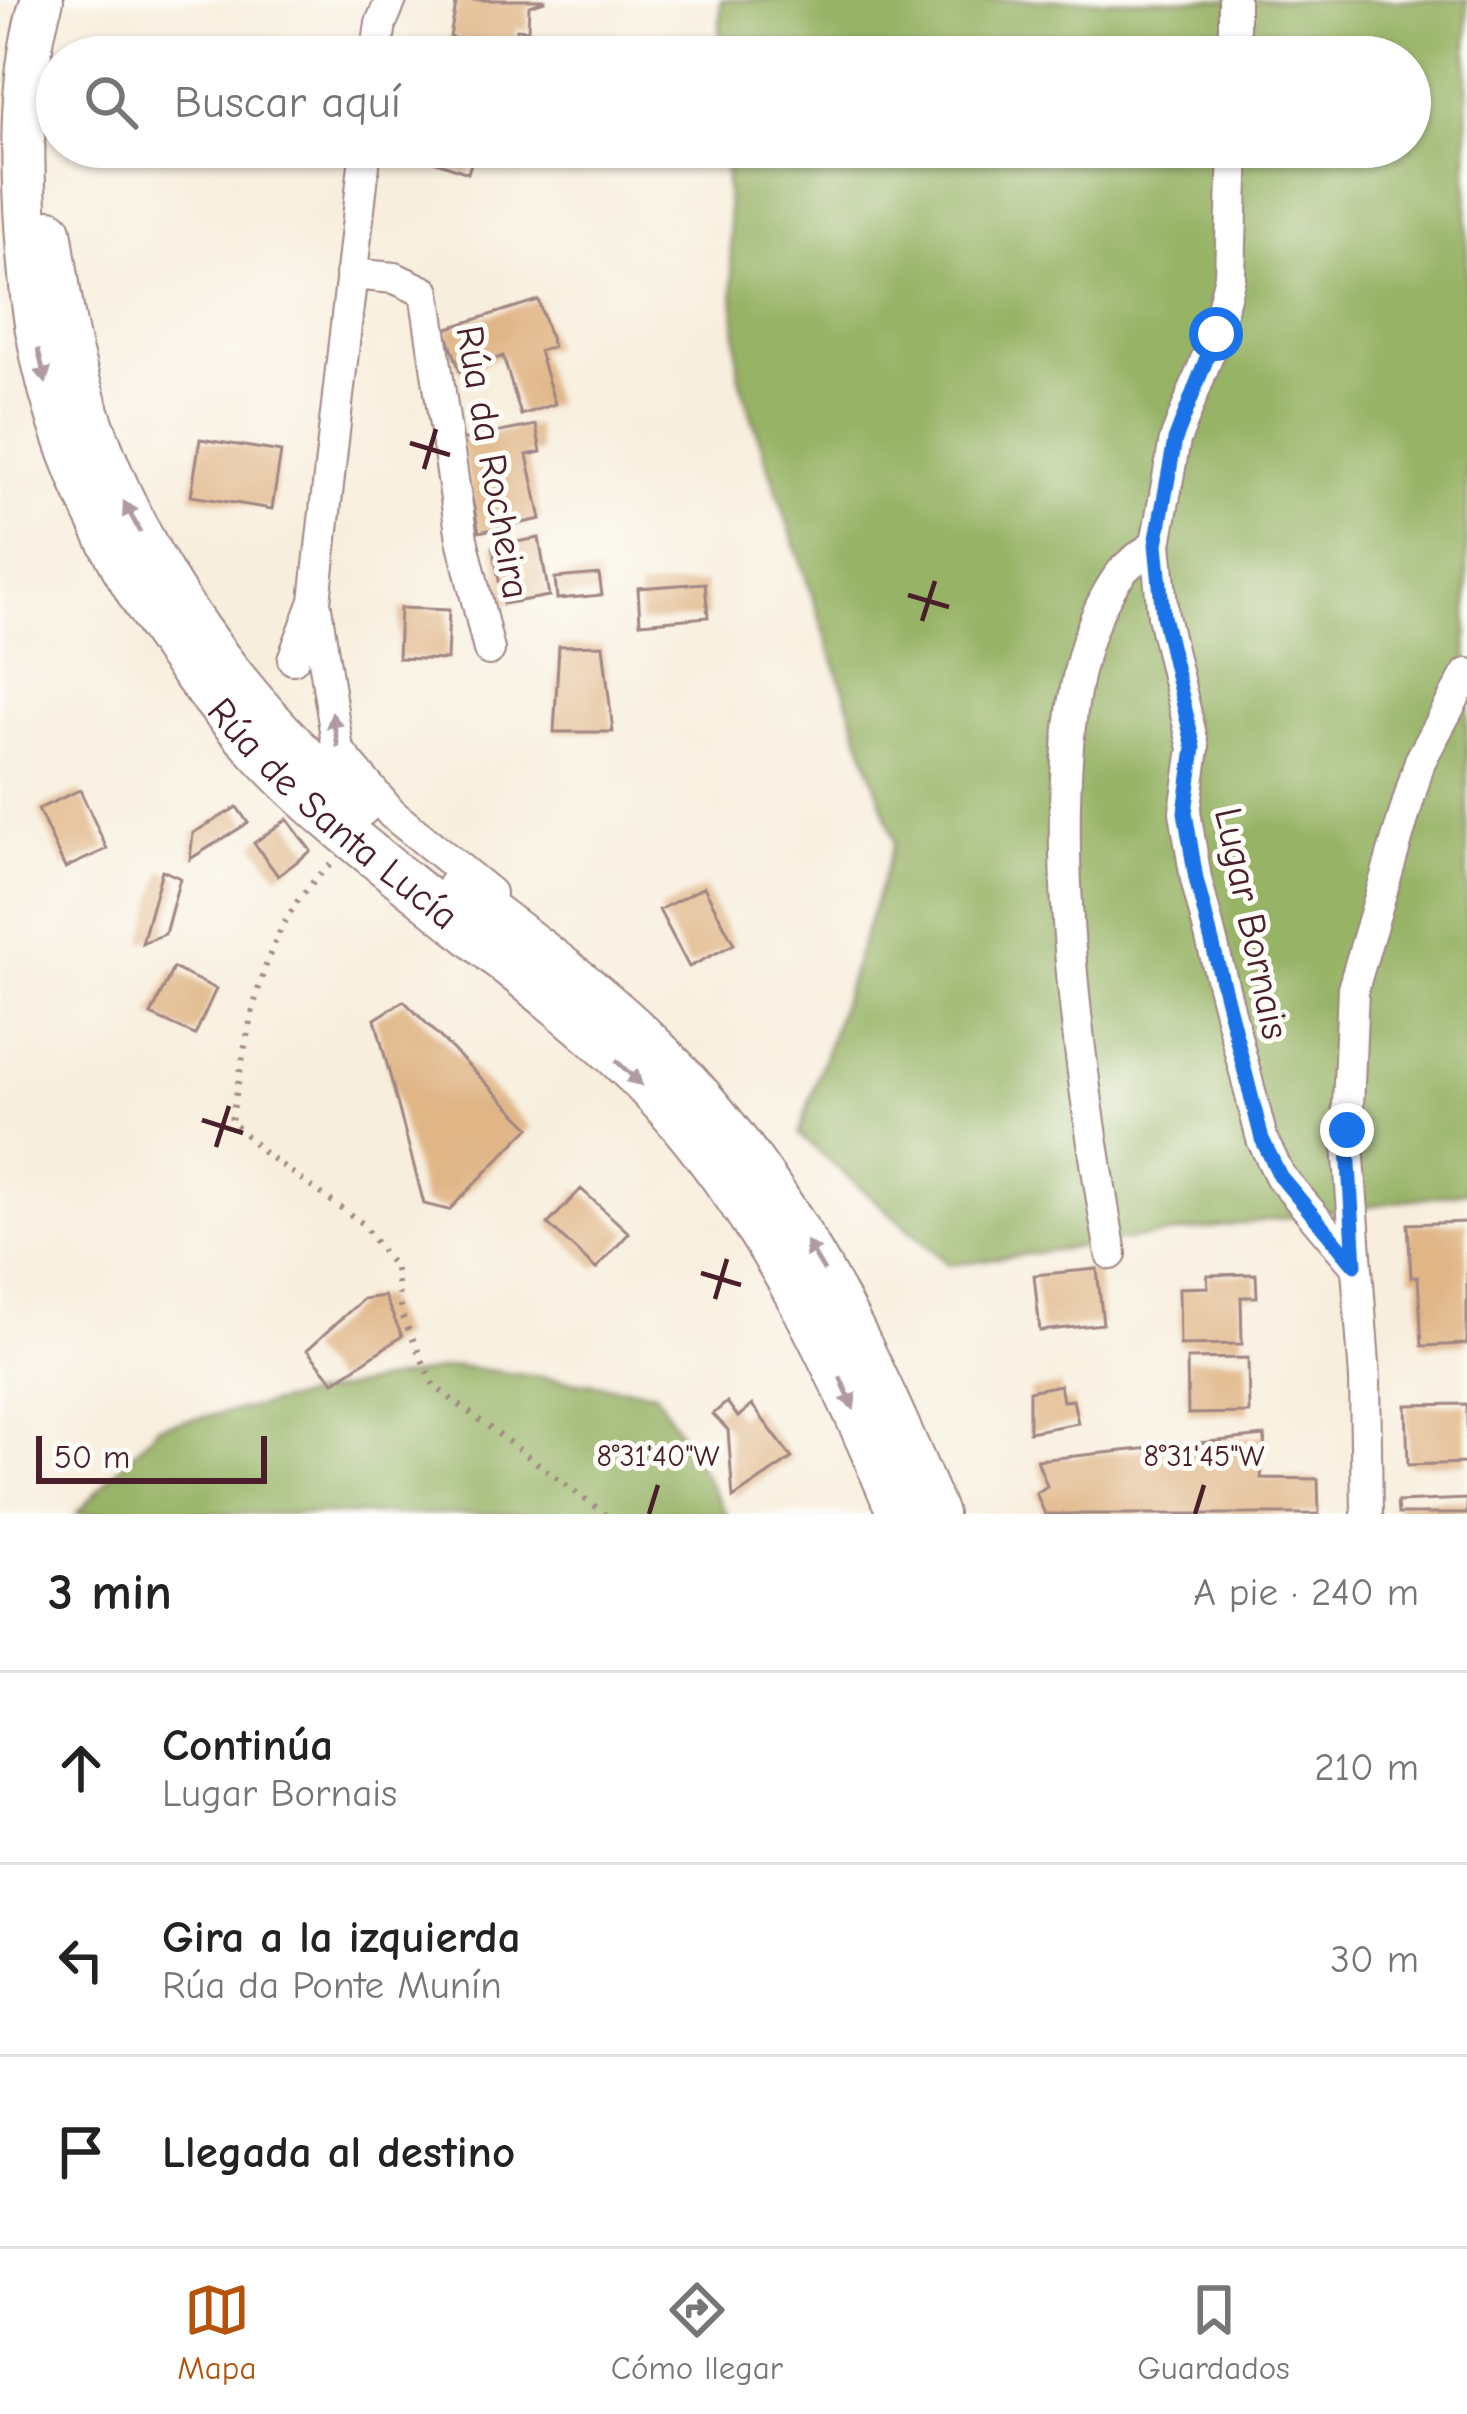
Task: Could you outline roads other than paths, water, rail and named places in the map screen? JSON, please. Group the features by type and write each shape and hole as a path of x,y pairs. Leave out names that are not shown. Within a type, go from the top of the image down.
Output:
{"highway":[{"name":"Rúa de Santa Lucía","path":"37,36 42,0"},
{"name":"Rúa de Santa Lucía","path":"61,36 68,0"},
{"name":"Rúa de Santa Lucía","path":"36,47 21,164 31,298 40,369 94,518 198,682 275,768 586,1030 677,1120 758,1224 821,1333 899,1514"},
{"name":"Rúa de Santa Lucía","path":"48,168 48,218 72,357 115,484 177,603 248,694 345,794 656,1048 733,1135 839,1296 937,1514"}],"street":[{"path":"378,36 391,0"},
{"path":"1234,0 1234,36"},
{"path":"293,659 315,602 363,168"},
{"name":"Lugar Bornais","path":"1233,168 1230,276 1216,334 1175,440 1156,544 1163,616 1194,748 1185,812 1196,879 1262,1139 1280,1176 1355,1265"},
{"name":"Rúa da Rocheira","path":"351,274 394,278 424,292 462,539 489,650"},
{"path":"1111,1254 1068,965 1071,717 1092,630 1121,572 1156,544"},
{"path":"315,602 338,750 392,814 560,947 586,990"},
{"path":"1367,1514 1365,1379 1347,1130 1353,989 1420,760 1467,674"}]}
